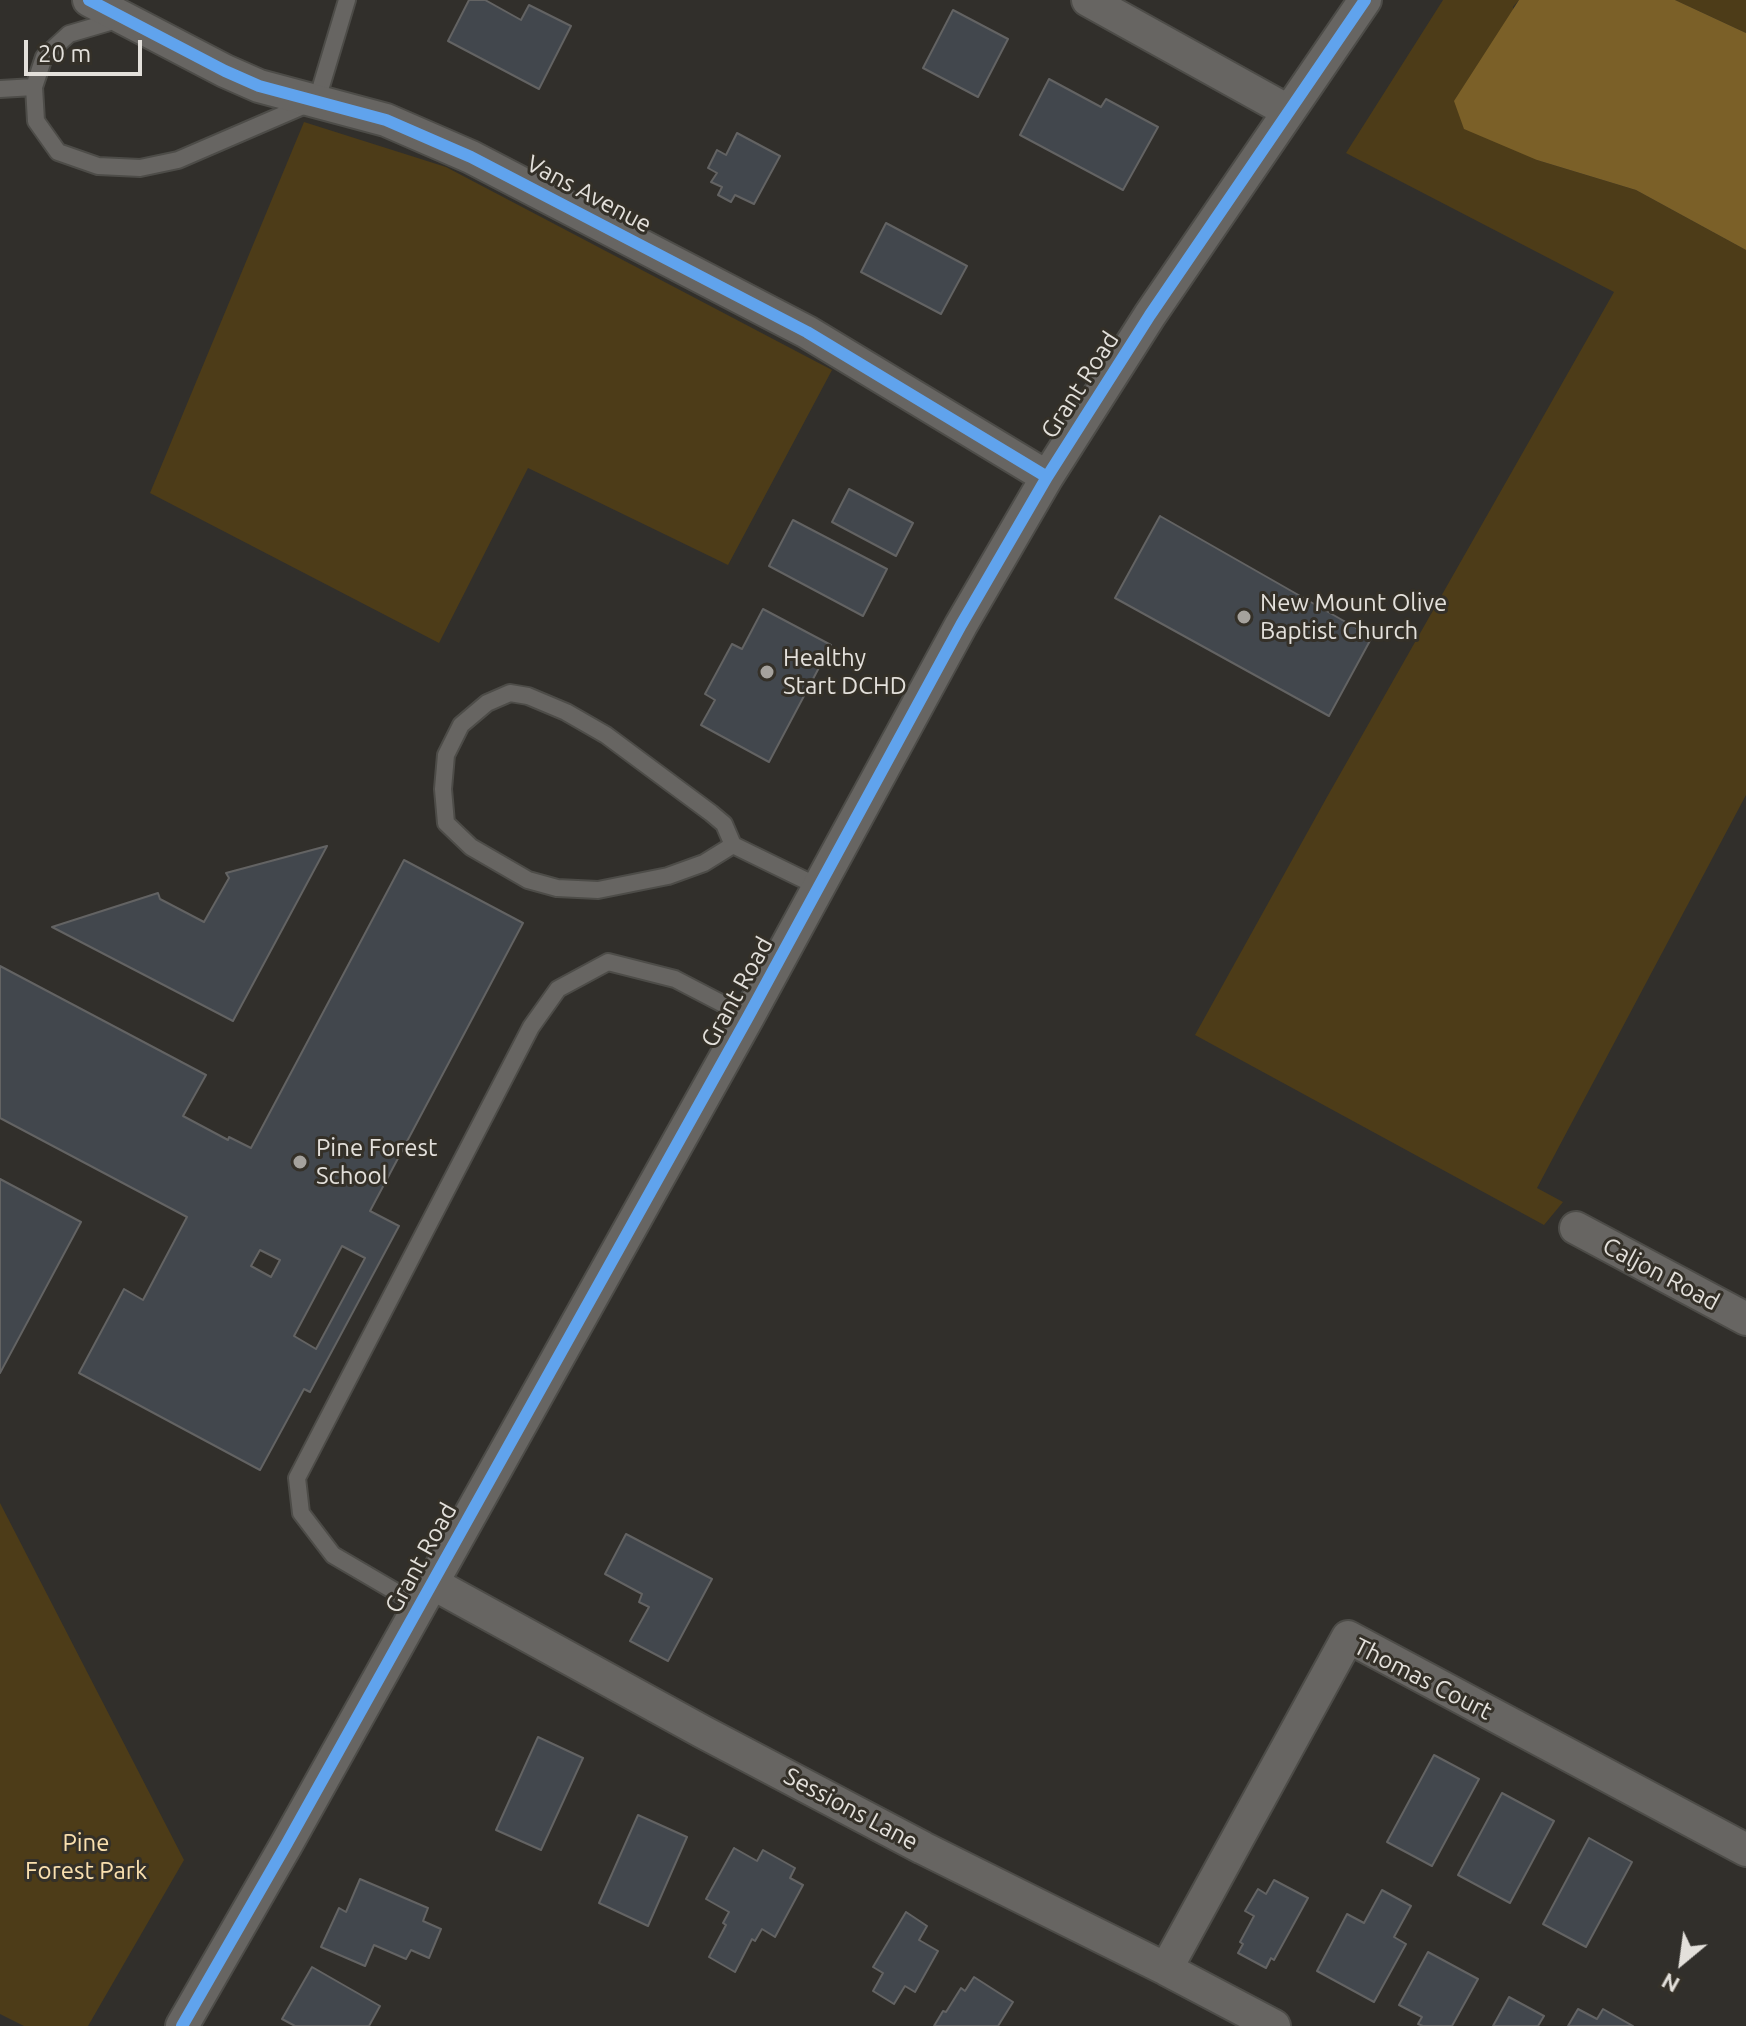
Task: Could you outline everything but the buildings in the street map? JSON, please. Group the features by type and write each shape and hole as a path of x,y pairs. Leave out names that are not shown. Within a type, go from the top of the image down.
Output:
{"street":[{"name":"Vans Avenue","path":"89,0 259,86 386,120 471,157 807,332 1047,477"},
{"path":"1088,0 1288,111"},
{"name":"Grant Road","path":"182,2026 748,1017 961,625 1047,477 1150,315 1365,0"},
{"name":"Caljon Road","path":"1576,1228 1746,1319"},
{"name":"Sessions Lane","path":"426,1594 1274,2026"},
{"name":"Thomas Court","path":"1166,1969 1348,1637 1746,1850"}],"lane":[{"path":"124,18 69,34 44,57 34,87 36,121 58,152 98,166 140,168 178,160 317,100 347,0"},
{"path":"0,89 34,87"},
{"path":"733,845 704,863 668,876 598,890 557,888 528,880 471,847 446,823 443,789 446,755 461,725 487,703 510,693 528,696 566,712 606,735 724,824 733,845 819,887"},
{"path":"426,1594 333,1555 301,1513 297,1478 531,1027 558,989 608,962 675,979 748,1017"}],"green space":[{"path":"1443,0 1519,0 1513,7 1537,160 1636,190 1746,250 1746,795 1537,1188 1563,1202 1544,1225 1195,1035 1614,292 1346,153"},
{"path":"1675,0 1746,0 1746,33"},
{"path":"304,122 446,167 832,370 728,565 528,468 439,643 150,493"},
{"name":"Pine Forest Park","path":"0,1503 184,1860 88,2026 24,2026 0,2014"}],"shaded area":[{"path":"1519,0 1675,0 1746,33 1746,250 1636,190 1537,160 1464,129 1454,101"}],"cycle path":[{"path":"89,0 259,86 386,120 471,157 807,332 1047,477"},
{"path":"182,2026 748,1017 961,625 1047,477 1150,315 1365,0"}],"place":[{"name":"New Mount Olive Baptist Church","path":"1244,617"},
{"name":"Healthy Start DCHD","path":"767,672"},
{"name":"Pine Forest School","path":"300,1162"}]}
